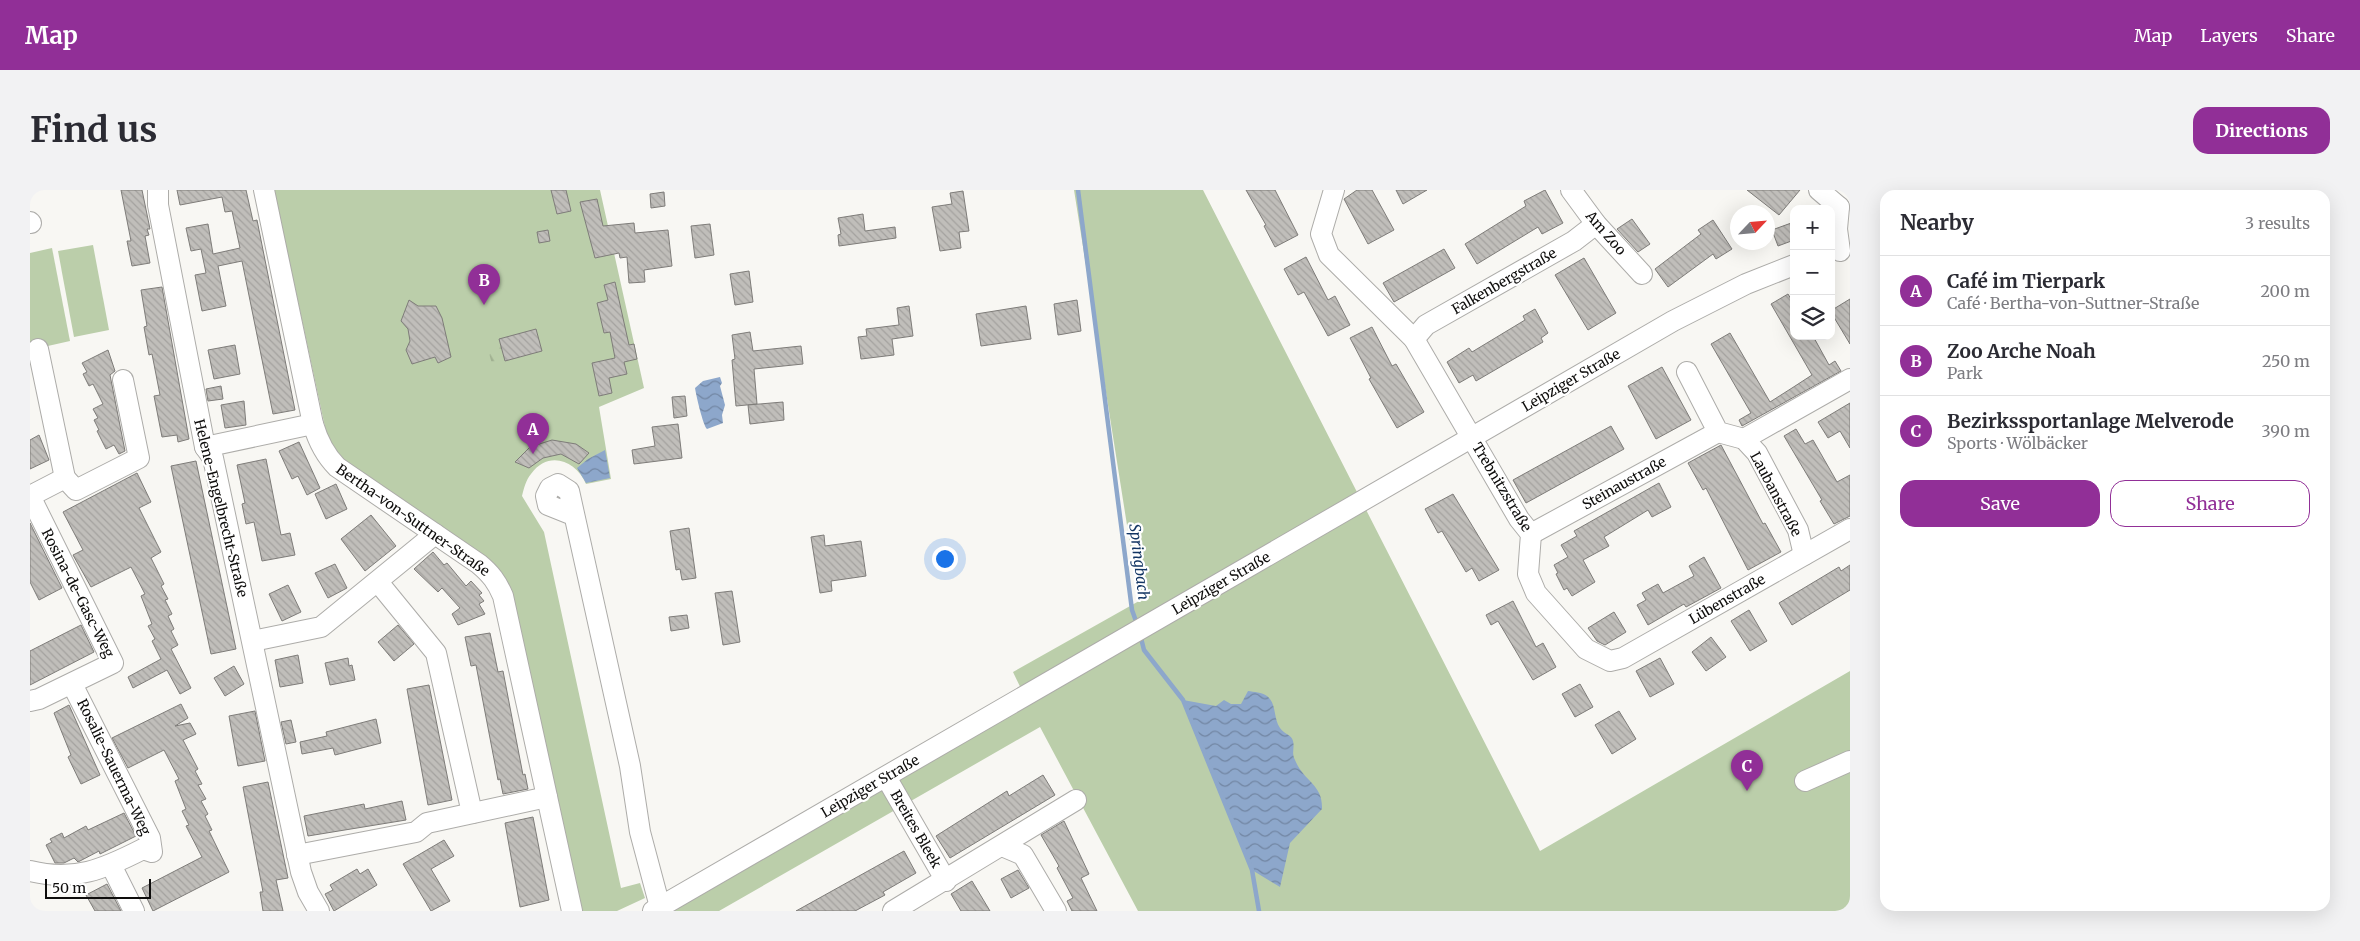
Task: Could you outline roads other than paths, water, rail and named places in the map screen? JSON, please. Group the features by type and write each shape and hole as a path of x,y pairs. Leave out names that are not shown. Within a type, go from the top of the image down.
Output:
{"street":[{"name":"Helene-Engelbrecht-Straße","path":"158,190 158,205 205,447 212,458 253,641 297,855 308,892 319,911"},
{"name":"Bertha-von-Suttner-Straße","path":"264,190 317,439 337,467 479,564 498,583 503,596 572,911"},
{"name":"Trebnitzstraße","path":"1334,190 1321,234 1329,254 1414,340 1519,519 1531,534 1528,574 1536,594 1586,649 1601,658"},
{"name":"Am Zoo","path":"1571,190 1596,224 1642,274"},
{"path":"1819,190 1844,207 1837,229 1840,251"},
{"name":"Falkenbergstraße","path":"1414,340 1426,325 1574,241 1596,224"},
{"name":"Leipziger Straße","path":"656,909 1134,634 1673,320 1746,284 1790,268"},
{"path":"38,349 66,478 76,490 139,458 123,380"},
{"path":"1687,372 1718,432"},
{"path":"1744,439 1850,379"},
{"path":"205,447 313,424"},
{"name":"Laubanstraße","path":"1718,432 1744,439 1757,453 1798,530 1804,555"},
{"name":"Steinaustraße","path":"1531,534 1718,432"},
{"path":"30,496 66,478"},
{"name":"Rosina-de-Gasc-Weg","path":"30,496 113,663 72,684"},
{"path":"573,515 583,550 628,758 656,909"},
{"name":"Lübenstraße","path":"1601,658 1610,661 1623,658 1850,529"},
{"path":"253,641 321,627 435,534"},
{"path":"378,582 436,653 472,814"},
{"path":"30,701 39,699 72,684"},
{"name":"Rosalie-Sauerma-Weg","path":"72,684 150,838 152,852 143,849 111,865"},
{"path":"1805,782 1850,761"},
{"name":"Breites Bleek","path":"886,776 946,881"},
{"path":"297,855 416,832 427,824 547,797"},
{"name":"Breites Bleek","path":"893,911 946,881 1076,800"},
{"path":"1002,846 1023,854 1056,911"},
{"path":"30,871 60,876 88,872 111,865 134,911"}],"water":[{"path":"720,377 722,383 720,386 725,405 722,415 723,423 707,429 695,388 703,381"},
{"path":"605,450 610,478 586,483 577,468 588,459"},
{"path":"1248,691 1258,692 1270,699 1280,728 1292,739 1295,760 1316,788 1321,801 1322,809 1290,843 1280,887 1252,870 1183,700 1216,706 1224,700 1231,704 1241,704"}],"waterway":[{"name":"Springbach","path":"1078,190 1132,610 1137,624"},
{"name":"Springbach","path":"1140,634 1144,650 1183,700 1252,870 1259,911"}],"place":[{"name":"Zoo Arche Noah","path":"484,305"},
{"name":"Café im Tierpark","path":"533,454"},
{"name":"Bezirkssportanlage Melverode","path":"1747,791"}]}
